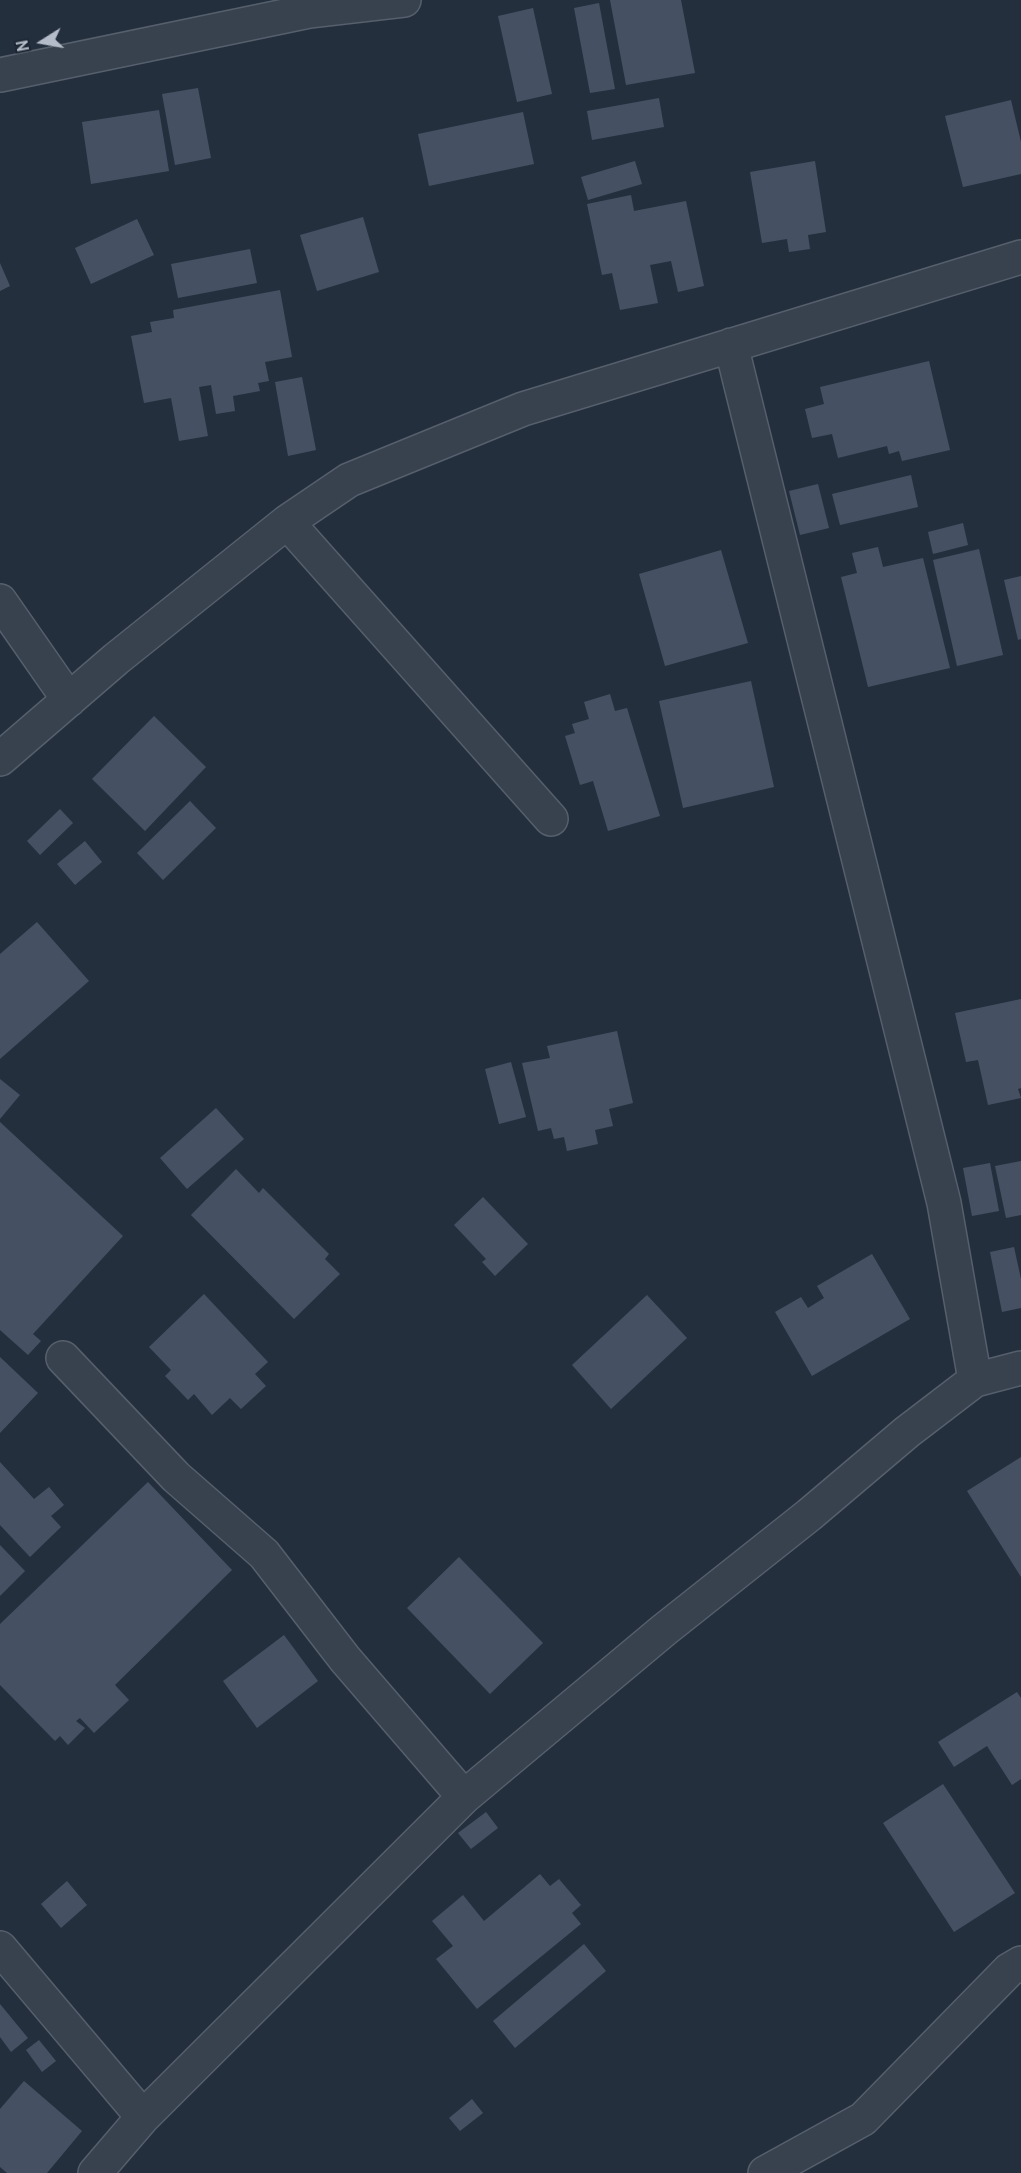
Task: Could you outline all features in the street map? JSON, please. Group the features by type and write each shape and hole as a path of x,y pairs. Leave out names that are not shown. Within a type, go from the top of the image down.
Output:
{"street":[{"path":"242,26 266,10 269,0"},
{"path":"0,75 309,11 404,0"},
{"path":"0,759 116,659 287,522 349,480 523,409 1021,257"},
{"path":"731,345 944,1203 975,1380"},
{"path":"287,522 550,819"},
{"path":"0,601 69,700"},
{"path":"63,1358 176,1477 264,1554 345,1659 464,1797"},
{"path":"95,2173 144,2117 464,1797 907,1432 975,1380 1021,1368"},
{"path":"0,1948 144,2117"},
{"path":"765,2173 863,2119 1009,1970 1021,1963"}],"building":[{"path":"610,0 681,0 695,73 626,85"},
{"path":"599,3 615,89 590,93 574,8"},
{"path":"533,8 552,94 517,102 498,16"},
{"path":"198,88 211,158 175,165 162,94"},
{"path":"659,98 664,127 592,140 587,111"},
{"path":"1011,100 1021,142 1021,174 963,187 945,116"},
{"path":"159,110 169,171 91,184 82,122"},
{"path":"523,112 534,164 429,186 418,134"},
{"path":"635,161 642,184 588,200 581,177"},
{"path":"815,161 826,232 808,235 810,249 789,252 787,239 762,243 750,172"},
{"path":"631,195 634,211 686,201 704,286 678,292 671,261 650,265 658,303 620,310 612,273 602,275 587,204"},
{"path":"363,217 379,272 317,291 300,235"},
{"path":"137,219 154,255 91,284 75,248"},
{"path":"250,249 257,283 178,298 171,264"},
{"path":"0,263 10,286 0,291"},
{"path":"280,290 292,357 265,362 269,381 258,383 260,391 233,396 235,411 216,414 211,385 199,387 208,436 179,441 171,398 144,403 131,336 152,332 150,322 174,318 173,310"},
{"path":"929,361 950,450 902,461 899,451 889,454 887,446 838,458 832,434 812,438 805,409 824,404 820,387"},
{"path":"302,377 316,450 288,456 275,382"},
{"path":"911,475 918,507 840,525 832,494"},
{"path":"818,484 829,528 800,535 789,491"},
{"path":"963,523 968,545 933,554 928,532"},
{"path":"878,547 883,567 923,558 950,668 868,687 841,577 857,573 852,553"},
{"path":"979,549 1003,655 957,666 933,560"},
{"path":"721,550 748,643 665,666 639,574"},
{"path":"1021,576 1021,639 1018,640 1004,580"},
{"path":"751,681 774,787 683,808 659,701"},
{"path":"610,694 615,711 627,708 660,816 608,831 593,781 580,785 565,736 575,733 572,724 589,719 584,702"},
{"path":"154,716 206,767 145,831 92,779"},
{"path":"190,801 216,828 163,880 137,853"},
{"path":"60,809 73,823 40,855 27,841"},
{"path":"85,841 102,862 75,885 57,864"},
{"path":"37,922 89,981 0,1059 0,954"},
{"path":"1021,999 1021,1088 1018,1089 1021,1098 988,1105 978,1060 966,1062 955,1013"},
{"path":"617,1031 633,1103 609,1109 613,1126 595,1130 598,1144 567,1151 564,1137 554,1139 551,1128 538,1131 522,1063 550,1058 547,1046"},
{"path":"511,1062 526,1117 499,1124 485,1069"},
{"path":"0,1079 20,1095 0,1119"},
{"path":"216,1108 244,1139 187,1189 160,1158"},
{"path":"0,1122 123,1236 33,1334 41,1341 28,1355 0,1330"},
{"path":"1021,1161 1021,1215 1006,1218 995,1166"},
{"path":"990,1163 999,1211 972,1216 963,1168"},
{"path":"236,1169 259,1193 263,1188 329,1254 325,1259 340,1274 294,1319 191,1215"},
{"path":"483,1197 528,1244 495,1276 482,1262 486,1259 454,1225"},
{"path":"1014,1247 1021,1279 1021,1308 1002,1312 990,1252"},
{"path":"872,1254 910,1319 812,1376 775,1312 801,1297 808,1308 824,1298 817,1286"},
{"path":"204,1294 268,1362 255,1374 266,1386 241,1409 230,1398 212,1415 194,1394 188,1400 165,1376 171,1370 149,1347"},
{"path":"647,1295 687,1338 611,1409 572,1365"},
{"path":"0,1357 38,1393 0,1433"},
{"path":"1021,1457 1021,1577 967,1491"},
{"path":"0,1462 34,1499 49,1487 64,1505 51,1516 61,1527 30,1557 0,1525"},
{"path":"148,1482 232,1570 115,1685 129,1700 94,1733 80,1718 76,1721 85,1728 68,1745 60,1736 55,1741 0,1685 0,1624"},
{"path":"0,1545 25,1571 0,1596"},
{"path":"459,1557 543,1643 490,1694 407,1608"},
{"path":"284,1635 318,1681 257,1728 223,1681"},
{"path":"1017,1692 1021,1698 1021,1779 1012,1785 987,1746 954,1767 938,1742"},
{"path":"943,1784 1015,1893 954,1932 883,1823"},
{"path":"486,1812 498,1828 471,1849 458,1833"},
{"path":"540,1874 550,1886 559,1879 581,1905 572,1913 581,1924 477,2009 436,1959 453,1946 432,1921 463,1895 484,1921"},
{"path":"67,1881 87,1905 61,1928 41,1904"},
{"path":"584,1944 606,1971 515,2048 493,2021"},
{"path":"0,2004 28,2038 11,2052 0,2037"},
{"path":"39,2040 56,2061 42,2072 26,2050"},
{"path":"24,2081 82,2131 47,2173 7,2173 0,2167 0,2109"},
{"path":"472,2099 483,2113 460,2131 449,2118"}]}
